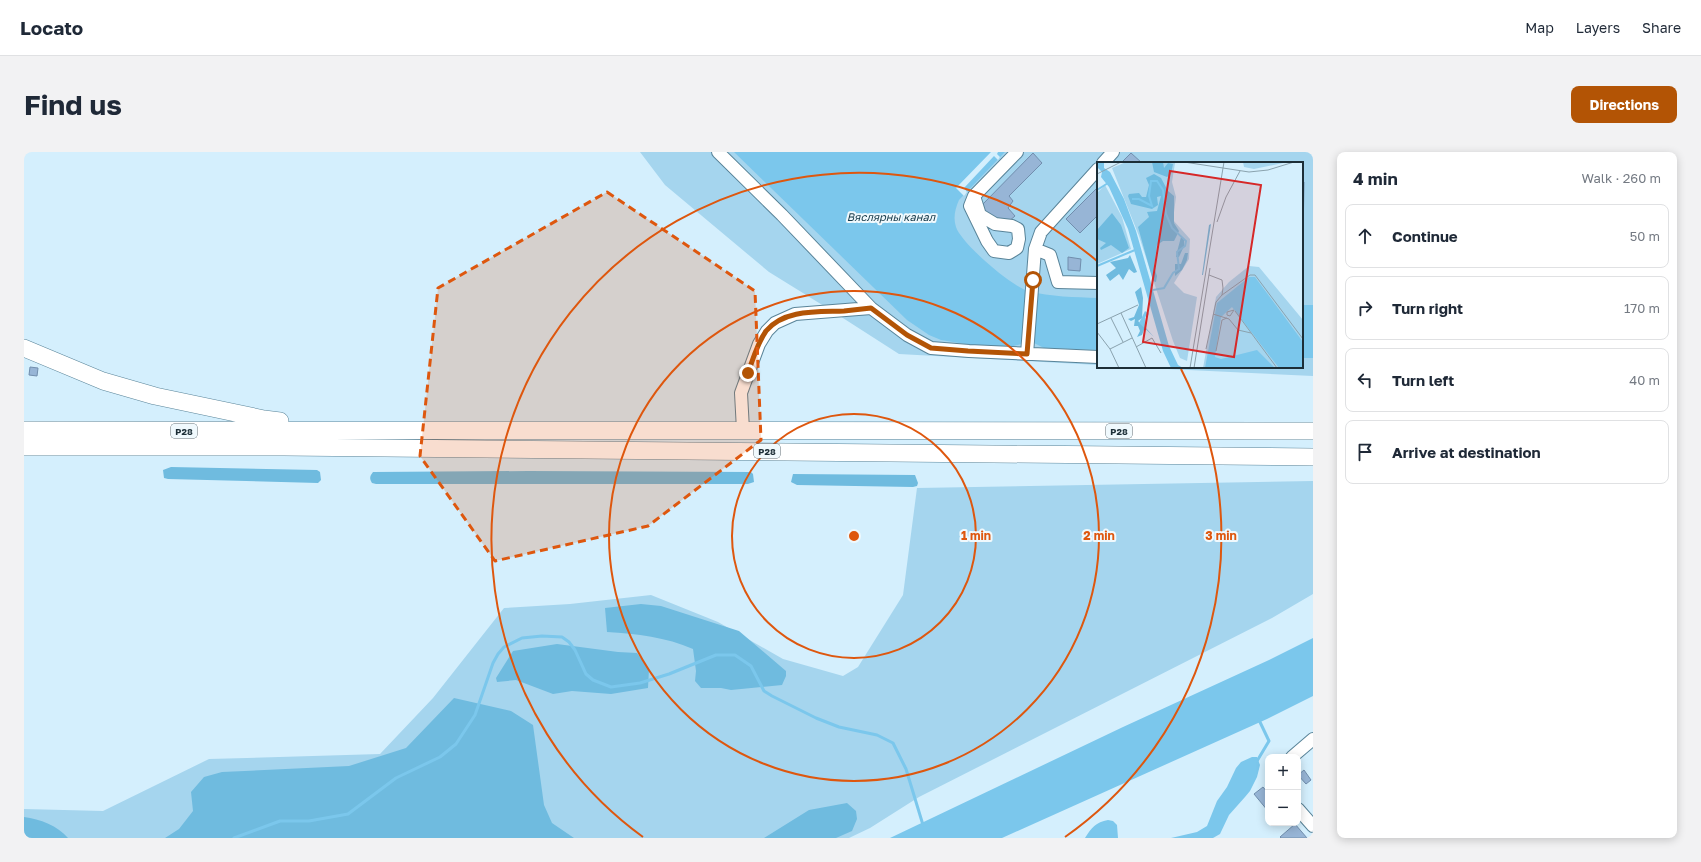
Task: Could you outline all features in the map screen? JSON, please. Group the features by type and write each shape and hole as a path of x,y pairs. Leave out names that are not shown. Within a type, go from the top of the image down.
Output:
{"highway":[{"path":"24,348 103,381 155,396 264,419 344,429"},
{"name":"Р28","path":"24,430 143,431 344,429 1313,431"},
{"name":"Р28","path":"24,448 284,447 1313,457"}],"lane":[{"path":"718,152 782,215 871,308 907,335 931,348 1097,357"},
{"path":"974,196 980,215 995,224 1012,226 1018,229 1019,239 1017,248 1009,253 994,251 986,241 970,206 974,196 1017,152"},
{"path":"1104,162 1113,152"},
{"path":"1027,352 1035,249 1041,232 1097,170"},
{"path":"1035,249 1050,256 1058,282 1097,283"},
{"path":"743,430 742,393 759,344 767,331 776,323 795,314 871,308"},
{"path":"1296,754 1313,739"},
{"path":"1301,812 1313,826"}],"highlighted area":[{"path":"607,192 755,291 761,440 648,526 495,561 420,456 438,288"}],"shaded area":[{"path":"640,152 1313,152 1313,376 1147,368 1303,368 1303,162 1097,162 1097,365 899,354 769,272 665,185"},
{"path":"171,467 317,470 320,472 321,480 318,483 164,478 163,470"},
{"path":"373,472 751,472 753,474 754,482 748,484 376,484 372,483 370,478"},
{"path":"793,474 915,475 918,483 917,486 913,487 797,485 791,482"},
{"path":"1313,481 1313,594 1272,618 919,797 870,828 849,838 24,838 24,809 103,811 209,759 380,754 433,698 504,608 570,604 651,595 718,622 783,659 843,676 858,667 903,595 917,488"},
{"path":"641,604 661,606 739,631 786,671 786,676 782,685 731,690 721,688 701,688 695,681 696,671 693,649 651,637 607,632 605,608"},
{"path":"557,644 637,653 649,669 648,688 611,694 572,691 553,694 516,680 497,682 496,678 513,651"},
{"path":"454,698 511,711 533,725 544,805 552,823 574,838 165,838 179,829 193,811 191,792 204,777 222,772 349,766 406,748"},
{"path":"847,803 856,811 857,819 852,831 836,838 764,838 809,810"},
{"path":"24,817 36,819 48,824 59,830 68,838 24,838"}],"water":[{"name":"Вяслярны канал","path":"734,152 1005,152 959,200 955,214 956,227 976,253 999,273 1020,287 1028,291 1045,294 1097,298 1097,350 1044,348 1034,343 1025,343 1010,347 971,345 941,340 929,335 907,320"},
{"path":"1303,305 1313,305 1313,358 1303,358"},
{"path":"1313,638 1313,696 1267,719 1002,838 890,838 1123,727 1269,660"},
{"path":"1252,757 1257,757 1260,765 1257,777 1250,791 1229,815 1220,834 1213,838 1171,838 1197,832 1207,826 1217,801 1227,787 1236,768 1241,762"},
{"path":"1108,820 1113,821 1117,825 1118,838 1085,838 1094,826 1100,822"}],"pier":[{"path":"991,152 998,152 997,154 1000,157 998,160 994,156 964,188 967,192 964,196 956,188"}],"building":[{"path":"1033,153 1042,163 1009,196 1013,201 1008,208 1015,216 1008,222 992,218 981,206"},
{"path":"1131,153 1141,162 1122,162"},
{"path":"1303,182 1304,182 1303,236"},
{"path":"1097,188 1097,216 1080,233 1066,219"},
{"path":"1068,257 1081,259 1080,271 1068,270"},
{"path":"30,367 38,368 37,376 29,375"},
{"path":"1304,770 1311,780 1306,784 1301,778 1301,772"},
{"path":"1263,787 1265,789 1265,807 1254,794"},
{"path":"1293,826 1297,826 1307,838 1281,838 1280,837"}],"waterway":[{"path":"234,838 280,821 309,821 348,814 396,778 440,757 456,744 475,715 493,663 498,654 504,647 522,638 542,636 562,637 569,642 575,650 586,674 593,680 611,687 640,683 669,674 716,655 735,655 751,666 764,691 772,696 816,718 839,727 877,735 893,743 906,769 923,825"},
{"path":"1257,761 1269,741 1259,720"}],"route":[{"path":"748,373 759,344 767,331 776,323 795,314 820,311 843,311 871,308 907,335 931,348 1027,354 1033,280"}]}
